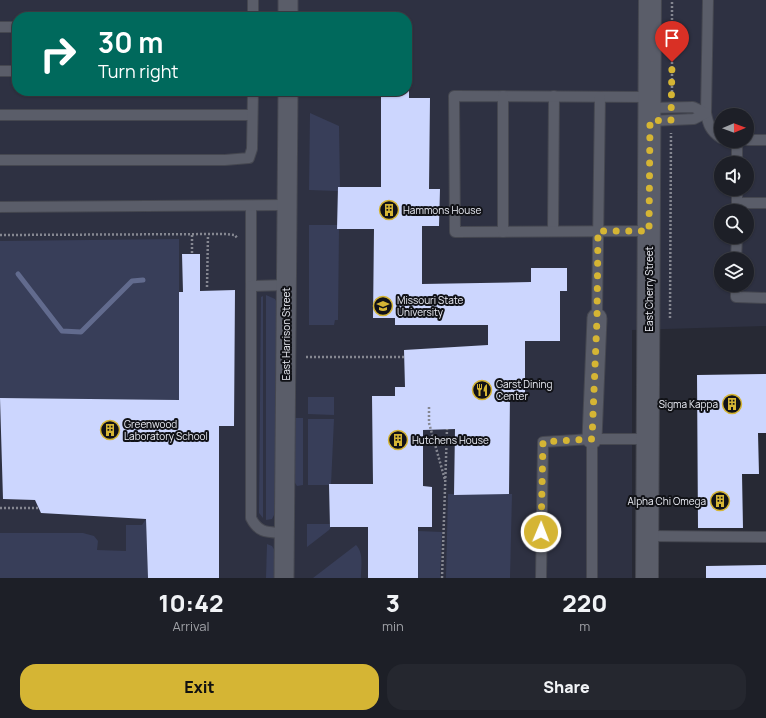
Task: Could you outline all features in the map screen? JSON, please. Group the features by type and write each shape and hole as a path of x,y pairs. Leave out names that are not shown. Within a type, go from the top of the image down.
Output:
{"street":[{"path":"288,0 288,12"},
{"name":"East Cherry Street","path":"647,578 650,0"},
{"name":"East Harrison Street","path":"284,578 288,96"},
{"path":"592,439 597,318"}],"lane":[{"path":"253,0 253,12"},
{"path":"708,0 706,113 708,125 714,133"},
{"path":"0,27 12,27"},
{"path":"0,71 12,71"},
{"path":"0,160 225,160 249,158 252,149 253,96"},
{"path":"649,231 455,232 454,96 600,96 650,109 671,120 694,120 706,113"},
{"path":"503,96 503,232"},
{"path":"553,231 554,96"},
{"path":"597,318 600,96"},
{"path":"650,109 693,107 706,113"},
{"path":"0,115 252,115"},
{"path":"754,140 766,140"},
{"path":"754,205 766,204"},
{"path":"0,208 287,205"},
{"path":"251,206 251,518 255,527 264,532 285,533"},
{"path":"251,286 286,285"},
{"path":"736,292 736,297 766,298"},
{"path":"541,578 543,442 592,439 648,439"},
{"path":"592,439 592,578"},
{"path":"647,536 766,537"}],"path":[{"path":"672,0 672,108"},
{"path":"670,320 671,120"},
{"path":"0,235 235,235 238,239"},
{"path":"192,235 192,254"},
{"path":"207,287 208,235"},
{"path":"306,356 404,357"},
{"path":"429,407 429,423 445,482"},
{"path":"442,578 447,429"},
{"path":"0,508 39,508"}],"shaded area":[{"name":"Missouri State University","path":"0,0 766,0 766,326 632,330 632,578 0,578"},
{"path":"310,113 339,126 340,187 338,187 338,191 309,190"},
{"path":"309,225 338,225 339,229 338,320 335,320 334,325 309,325"},
{"path":"179,239 179,400 0,398 0,241"},
{"path":"266,295 275,299 277,303 275,513 272,519 266,520"},
{"path":"263,296 263,518 259,513 261,297"},
{"path":"308,397 334,397 334,415 308,414"},
{"path":"295,418 303,418 303,485 297,486 295,483"},
{"path":"308,419 334,419 331,485 308,485"},
{"path":"448,494 512,494 510,578 446,578"},
{"path":"146,519 148,578 0,578 0,533 83,533 94,536 98,541 97,550 126,551 126,525 142,525"},
{"path":"307,524 331,524 332,526 307,547"},
{"path":"418,531 442,532 440,578 418,578"},
{"path":"267,544 272,546 275,551 275,578 266,578"},
{"path":"356,545 359,548 361,556 361,578 313,578"}],"building":[{"path":"381,96 409,96 409,98 430,98 429,189 440,189 439,226 422,226 422,284 531,282 531,268 567,268 567,291 560,291 560,341 525,341 525,393 510,393 509,494 454,495 455,429 423,430 423,486 432,487 432,527 418,527 418,578 368,578 368,527 330,527 329,484 373,484 372,396 395,396 395,387 405,387 404,350 488,345 488,325 395,325 395,318 373,318 374,229 337,229 338,187 381,187"},
{"name":"Greenwood Laboratory School","path":"182,254 200,254 200,291 235,290 234,426 219,426 219,578 148,578 146,519 41,513 35,500 3,499 0,398 179,400 179,292 183,292"},
{"path":"766,374 766,433 758,433 759,474 742,474 743,528 698,528 697,375"},
{"path":"766,565 766,578 706,578 706,566"}],"waterway":[{"path":"18,274 62,331 81,332 132,281 143,280"}],"place":[{"name":"Hammons House","path":"389,210"},
{"name":"Missouri State University","path":"383,306"},
{"name":"Garst Dining Center","path":"482,390"},
{"name":"Sigma Kappa","path":"732,404"},
{"name":"Greenwood Laboratory School","path":"110,430"},
{"name":"Hutchens House","path":"398,440"},
{"name":"Alpha Chi Omega","path":"720,501"}],"route":[{"path":"541,532 543,442 592,439 597,318 598,231 649,231 650,121 671,120 672,62"}]}
